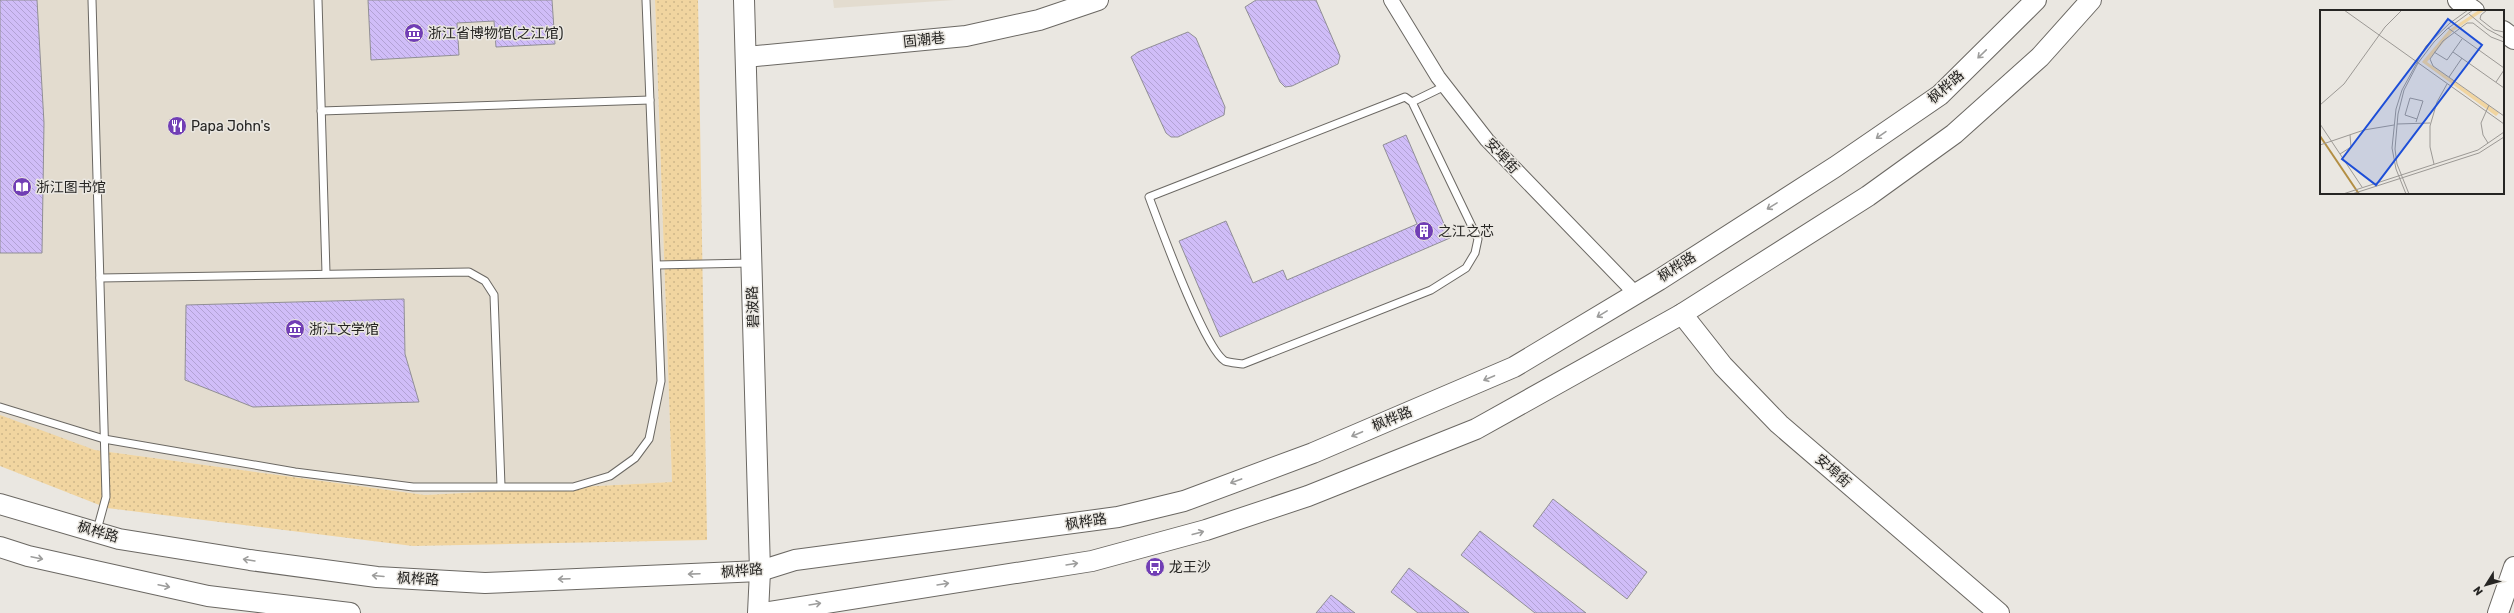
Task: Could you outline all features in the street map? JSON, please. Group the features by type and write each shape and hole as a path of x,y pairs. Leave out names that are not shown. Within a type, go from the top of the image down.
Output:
{"main road":[{"name":"碧波路","path":"744,0 760,571 758,613"},
{"name":"固潮巷","path":"746,57 966,36 1039,20 1098,0"},
{"name":"枫桦路","path":"0,504 119,539 243,559 384,577 485,583 760,571 795,560 1118,517 1184,501 1313,453 1514,367 1636,294 1834,167 1940,94 2036,0"},
{"path":"763,613 1092,561 1213,528 1308,496 1476,429 1682,314 1868,196 1954,134 2040,57 2091,0"},
{"path":"2458,0 2473,10"},
{"path":"2504,32 2514,39"},
{"name":"安埠街","path":"1682,314 1723,366 1779,424 1999,613"},
{"path":"0,547 28,556 208,596 350,613"},
{"path":"2498,613 2514,567"}],"street":[{"name":"安埠街","path":"1391,0 1445,86 1487,140 1636,294"}],"lane":[{"path":"92,0 106,497 96,533"},
{"path":"318,0 326,273"},
{"path":"0,407 104,439 295,472 413,487 573,486 610,476 635,458 649,439 661,381 646,0"},
{"path":"1412,102 1445,86"},
{"path":"1405,97 1412,102 1478,239 1475,253 1466,268 1431,290 1244,364 1226,361 1212,346 1198,319 1148,197 1405,97"},
{"path":"321,111 650,100"},
{"path":"656,265 752,263"},
{"path":"100,278 326,273 469,272 485,281 494,295 496,308 501,486"}],"shaded area":[{"path":"0,0 655,0 672,482 425,495 95,450 0,418"},
{"path":"655,0 698,0 707,540 413,546 107,508 0,466 0,415 95,450 425,495 672,482"},
{"path":"833,0 955,0 834,8"}],"building":[{"name":"浙江图书馆","path":"0,0 37,0 44,123 42,253 0,253"},
{"name":"浙江省博物馆(之江馆)","path":"368,0 552,0 555,44 496,47 494,21 457,23 459,55 371,60"},
{"path":"1256,0 1316,0 1340,56 1338,64 1292,86 1285,87 1280,82 1245,7"},
{"path":"1188,32 1196,38 1225,107 1224,115 1178,137 1171,137 1166,133 1131,57 1138,52"},
{"name":"之江之芯","path":"1406,135 1450,238 1220,337 1179,241 1226,221 1253,283 1283,270 1287,280 1417,224 1383,145"},
{"name":"浙江文学馆","path":"404,299 405,354 419,402 253,407 185,380 186,305"},
{"path":"1553,499 1647,572 1627,599 1533,526"},
{"path":"1480,531 1586,613 1535,613 1461,555"},
{"path":"1409,568 1469,613 1418,613 1391,592"},
{"path":"1331,595 1355,613 1316,613"}],"place":[{"name":"浙江省博物馆(之江馆)","path":"414,33"},
{"name":"Papa John's","path":"177,126"},
{"name":"浙江图书馆","path":"22,187"},
{"name":"之江之芯","path":"1424,231"},
{"name":"浙江文学馆","path":"295,329"},
{"name":"龙王沙","path":"1155,567"}]}
